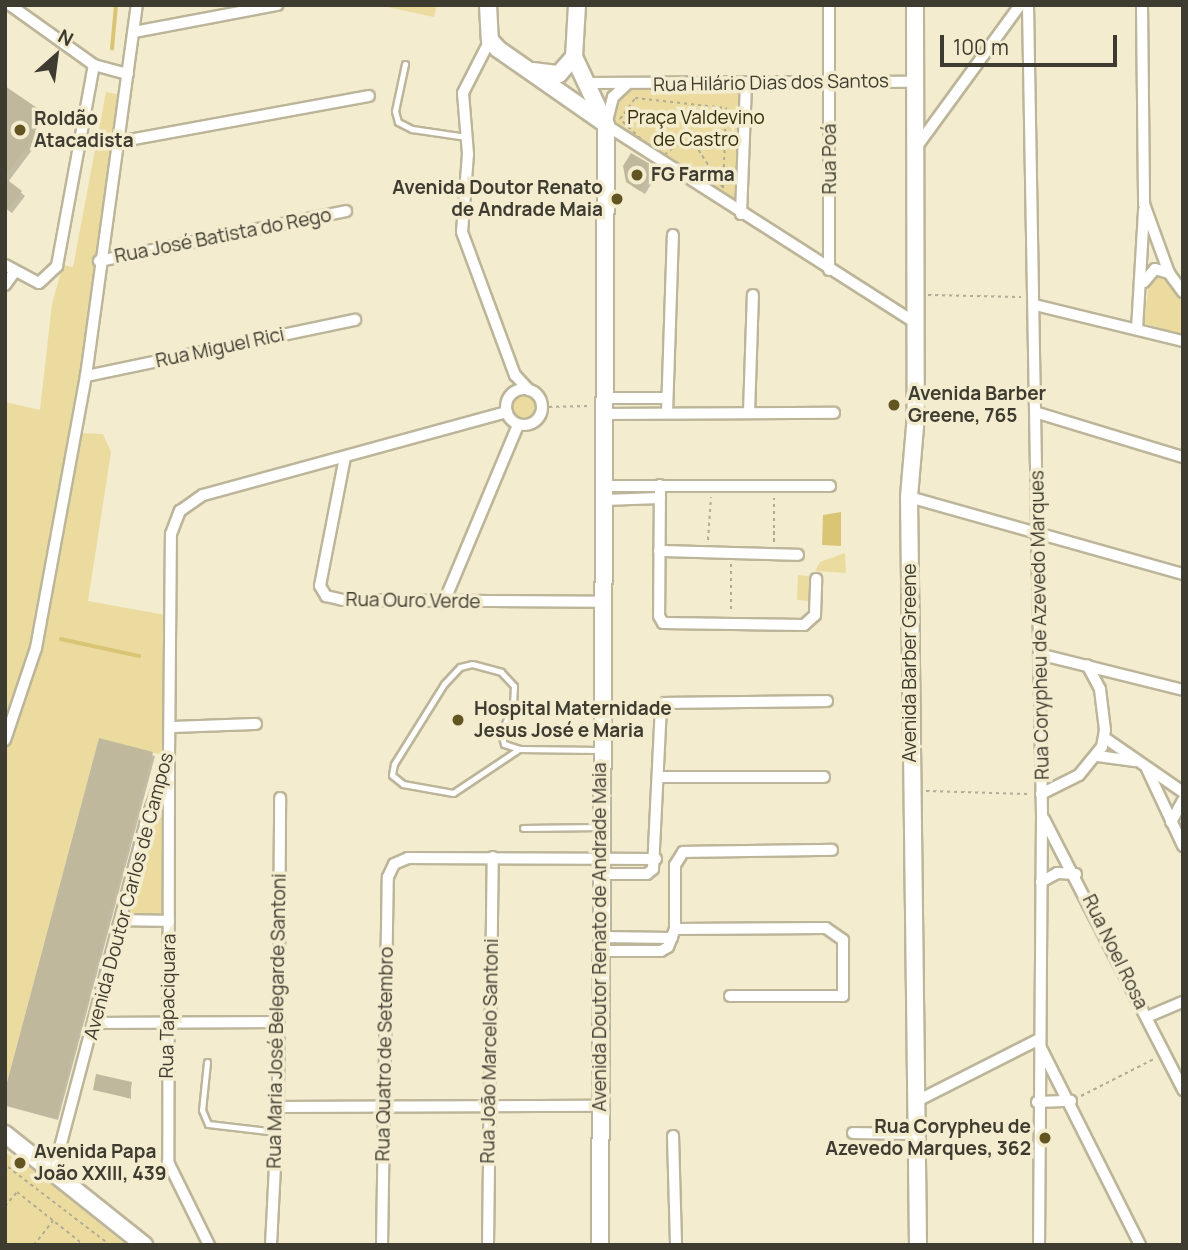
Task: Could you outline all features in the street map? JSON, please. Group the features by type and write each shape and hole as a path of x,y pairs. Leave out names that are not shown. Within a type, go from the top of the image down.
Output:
{"street":[{"path":"10,5 94,65 128,74"},
{"path":"5,740 36,648 86,376 99,261 138,5"},
{"path":"134,32 277,5"},
{"path":"488,5 490,40 463,93 468,137 462,232 515,376 539,396 542,407 535,422 518,425"},
{"path":"577,5 574,57 606,125"},
{"name":"Rua Poá","path":"829,5 829,270"},
{"name":"Avenida Barber Greene","path":"915,5 918,145 917,324 909,497 918,1245"},
{"path":"918,145 1020,5"},
{"name":"Rua Corypheu de Azevedo Marques","path":"1028,5 1038,413 1042,816 1037,1040 1039,1245"},
{"path":"1138,328 1144,204 1142,5"},
{"path":"490,40 606,125 741,214 917,324"},
{"path":"528,70 559,74 574,57"},
{"path":"6,286 10,268 32,282 52,275 60,255 94,65"},
{"name":"Rua Hilário Dias dos Santos","path":"585,83 626,85 916,82"},
{"path":"741,214 746,83"},
{"name":"Rua Hilário Dias dos Santos","path":"606,125 613,97 626,85"},
{"path":"118,142 369,96"},
{"name":"Avenida Doutor Renato de Andrade Maia","path":"600,1245 601,750 607,406 606,125"},
{"path":"1144,204 1169,273 1183,292"},
{"name":"Rua José Batista do Rego","path":"99,261 346,211"},
{"path":"667,413 673,235"},
{"path":"1142,285 1156,269 1169,273"},
{"path":"749,412 753,295"},
{"path":"1035,301 1183,341"},
{"name":"Rua Miguel Rici","path":"86,376 355,320"},
{"path":"515,376 506,412 518,425"},
{"path":"508,398 517,390 529,390"},
{"path":"607,406 667,398"},
{"path":"607,406 667,413 834,413"},
{"name":"Avenida Doutor Carlos de Campos","path":"52,1164 96,1023 145,825 169,757 172,534 180,511 203,495 506,412"},
{"path":"1038,413 1183,457"},
{"path":"444,602 518,425"},
{"name":"Rua Ouro Verde","path":"345,457 321,592 343,600 603,602"},
{"path":"660,485 661,620 668,625 809,623 815,615 816,579"},
{"path":"604,493 660,485 830,486"},
{"path":"604,493 660,498"},
{"path":"909,497 1038,531 1183,574"},
{"path":"659,551 798,555"},
{"path":"1040,654 1183,690"},
{"path":"1041,794 1079,775 1098,756 1105,738 1100,690 1087,666"},
{"path":"1100,690 1114,679 1142,680"},
{"path":"493,857 647,874 656,859 658,777 665,702 827,701"},
{"path":"171,727 256,724"},
{"path":"1105,738 1183,792"},
{"path":"1098,756 1143,765"},
{"name":"Rua Tapaciquara","path":"169,757 171,823 167,1024 168,1166 209,1245"},
{"path":"1143,765 1182,839"},
{"path":"658,777 824,778"},
{"name":"Rua Maria José Belegarde Santoni","path":"271,1245 278,1107 280,798"},
{"path":"1171,822 1183,800"},
{"path":"145,825 159,816 171,823"},
{"name":"Rua Noel Rosa","path":"1042,816 1076,874 1183,1090"},
{"path":"601,944 661,951 673,933 675,864 683,852 832,850"},
{"name":"Rua Quatro de Setembro","path":"382,1245 388,877 394,864 408,858 493,857"},
{"name":"Rua João Marcelo Santoni","path":"488,1245 493,857"},
{"path":"1041,882 1057,873 1076,874"},
{"path":"121,920 169,921"},
{"path":"673,933 826,928 843,940 844,996 730,996"},
{"path":"1147,1017 1183,1002"},
{"path":"96,1023 278,1022"},
{"path":"917,1101 1037,1040 1071,1101 1140,1245"},
{"path":"1037,1102 1071,1101"},
{"path":"278,1107 384,1109 599,1106"},
{"path":"853,1133 917,1134"},
{"path":"5,1134 52,1164 144,1245"},
{"path":"673,1136 676,1245"}],"lane":[{"path":"405,65 395,111 398,122 412,129 468,137"},
{"path":"519,749 453,793 403,784 392,775 394,764 444,684 460,667 472,664 509,678 515,695 501,739 519,749 601,750"},
{"path":"523,828 601,827"},
{"path":"207,1062 202,1110 208,1124 276,1132"}],"path":[{"path":"635,98 726,108 723,188 689,135 661,158 620,119 635,98"},
{"path":"917,295 1035,301"},
{"path":"542,407 607,406"},
{"path":"708,552 712,486"},
{"path":"774,486 774,553"},
{"path":"731,553 731,624"},
{"path":"911,790 1041,794"},
{"path":"1071,1101 1165,1053"},
{"path":"5,1171 7,1166 110,1245"},
{"path":"5,1206 17,1192 83,1245"},
{"path":"34,1245 53,1221"}],"green space":[{"path":"378,5 437,5 434,17"},
{"name":"Praça Valdevino de Castro","path":"742,87 736,206 611,125 617,98 626,89"},
{"path":"106,92 126,96 76,433 103,434 111,452 88,601 171,616 169,757 99,738 5,1090 5,402 40,410 52,304 63,265 73,267"},
{"path":"1162,274 1183,303 1183,336 1144,323 1150,275"},
{"path":"524,391 535,396 540,407 535,418 524,423 513,418 508,407 513,396"},
{"path":"845,553 846,573 815,571 820,562"},
{"path":"798,575 810,576 809,601 797,600"},
{"path":"160,817 166,820 166,918 129,916 150,823"},
{"path":"5,1152 35,1171 126,1245 5,1245"}],"shaded area":[{"path":"841,512 841,546 822,545 823,515"}],"building":[{"name":"Roldão Atacadista","path":"5,86 43,112 31,127 38,133 5,176"},
{"name":"FG Farma","path":"631,153 655,167 640,191 626,182 623,166"},
{"name":"Roldão Atacadista","path":"5,178 22,191 7,210 5,209"},
{"path":"99,738 153,752 56,1119 5,1105 5,1090"},
{"path":"96,1074 132,1082 129,1098 93,1090"}],"waterway":[{"path":"112,49 116,5"},
{"path":"61,639 139,656"}],"place":[{"name":"Roldão Atacadista","path":"20,130"},
{"name":"FG Farma","path":"637,175"},
{"name":"Avenida Doutor Renato de Andrade Maia","path":"617,199"},
{"name":"Avenida Barber Greene, 765","path":"894,405"},
{"name":"Hospital Maternidade Jesus José e Maria","path":"458,720"},
{"name":"Rua Corypheu de Azevedo Marques, 362","path":"1045,1138"},
{"name":"Avenida Papa João XXIII, 439","path":"20,1163"}]}
